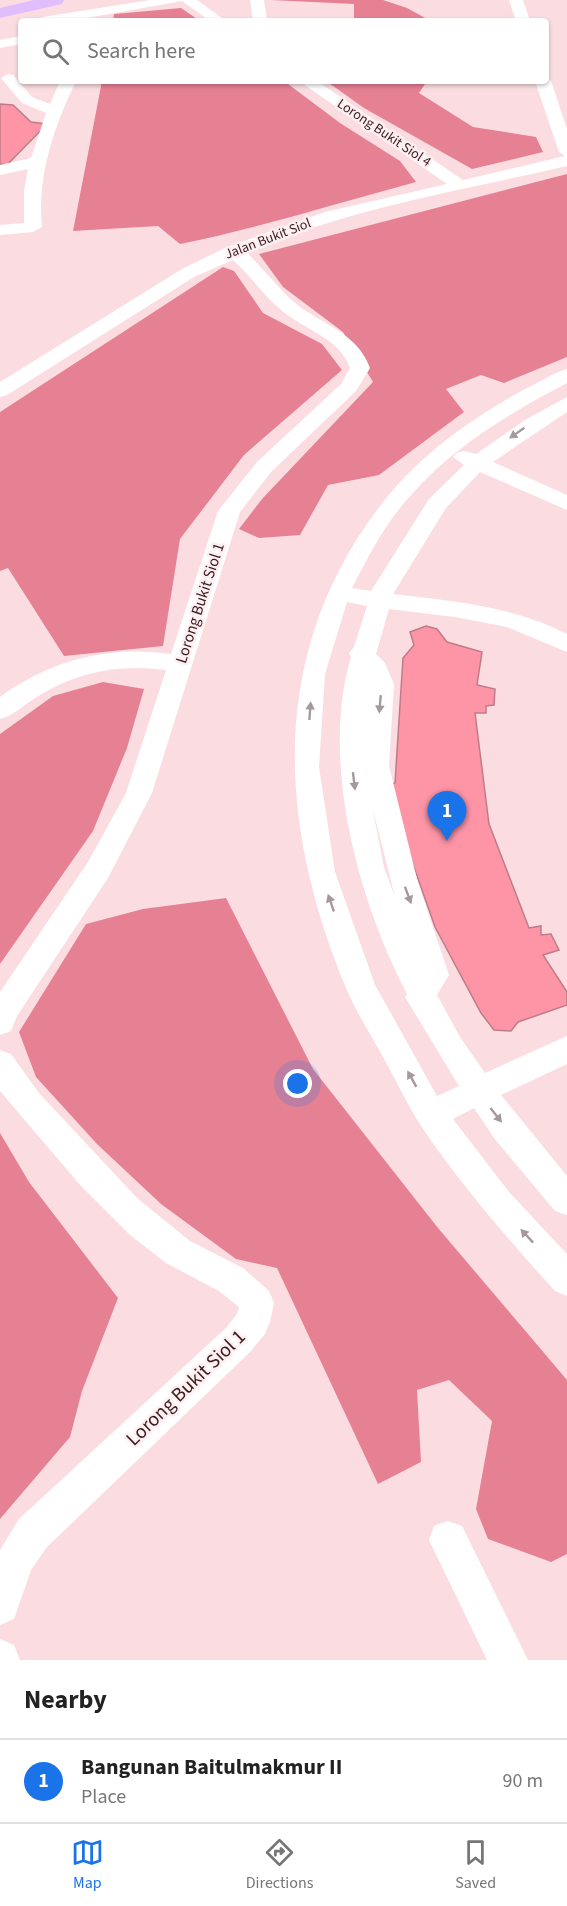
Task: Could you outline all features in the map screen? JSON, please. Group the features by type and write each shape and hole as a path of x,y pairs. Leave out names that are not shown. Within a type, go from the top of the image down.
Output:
{"main road":[{"path":"0,13 56,0"}],"street":[{"path":"72,18 176,0"},
{"path":"188,0 215,18"},
{"path":"257,0 260,18"},
{"path":"516,0 522,18"},
{"path":"0,29 18,26"},
{"path":"0,44 18,41"},
{"path":"15,79 27,100 55,111"},
{"path":"0,230 33,227 31,215 37,162 65,87 39,90 26,84"},
{"name":"Lorong Bukit Siol 4","path":"311,84 461,186"},
{"path":"544,84 567,152"},
{"name":"Jalan Bukit Siol","path":"0,391 145,298 233,250 332,216 567,161"},
{"path":"0,170 37,162"},
{"name":"Lorong Bukit Siol 1","path":"0,1022 4,1011 29,976 118,836 139,793 229,511 264,467 349,387 360,368 358,360 343,341 296,312 233,250"},
{"path":"567,375 499,411 447,449 403,490 373,530 338,593 313,674 306,767 321,872 361,988 431,1114 497,1203 567,1279"},
{"path":"567,403 520,430 478,462 437,503 403,549 377,602 361,653 352,711 352,775 363,844 385,919 420,997 477,1090 541,1173 567,1200"},
{"path":"447,449 567,503"},
{"path":"338,593 377,602 490,614 523,622 567,644"},
{"path":"0,710 36,684 58,673 135,658 180,664"},
{"path":"431,1114 567,1048"},
{"name":"Lorong Bukit Siol 1","path":"0,1063 7,1077 60,1139 141,1224 179,1253 248,1289 256,1303 253,1322 238,1341 33,1533 15,1560 0,1605"},
{"path":"447,1540 508,1660"}],"shaded area":[{"path":"271,0 383,0 407,8 424,18 354,18 354,4"},
{"path":"181,8 196,18 113,18 114,14"},
{"path":"101,84 288,84 340,123 400,161 416,182 269,223 180,244 158,226 73,231"},
{"path":"330,84 425,84 419,93 473,127 536,137 543,152 472,169 364,108"},
{"path":"567,174 567,357 504,383 481,375 446,389 464,412 379,475 328,485 300,535 259,538 239,529 262,499 373,382 343,332 283,287 259,254"},
{"path":"223,267 234,271 263,313 322,344 342,370 244,455 180,539 163,646 64,656 8,568 0,571 0,412"},
{"path":"103,682 144,689 127,748 93,831 0,964 0,734 53,696"},
{"path":"226,898 313,1069 438,1228 567,1380 567,1554 551,1562 488,1539 476,1509 492,1421 449,1380 417,1390 421,1462 378,1484 277,1268 236,1259 161,1204 97,1144 36,1077 19,1032 86,924 143,909"},
{"path":"0,1133 29,1182 118,1298 82,1391 70,1437 0,1519"}],"building":[{"path":"0,104 13,105 31,122 47,124 7,165 0,164"},
{"path":"426,626 437,629 447,642 482,652 477,685 495,689 494,705 486,706 486,713 475,713 489,824 529,928 541,926 541,935 551,934 559,950 543,955 567,992 567,1005 518,1022 511,1031 494,1030 481,1013 435,927 385,785 395,783 403,658 414,645 410,632"}],"place":[{"name":"Bangunan Baitulmakmur II","path":"447,841"}]}
